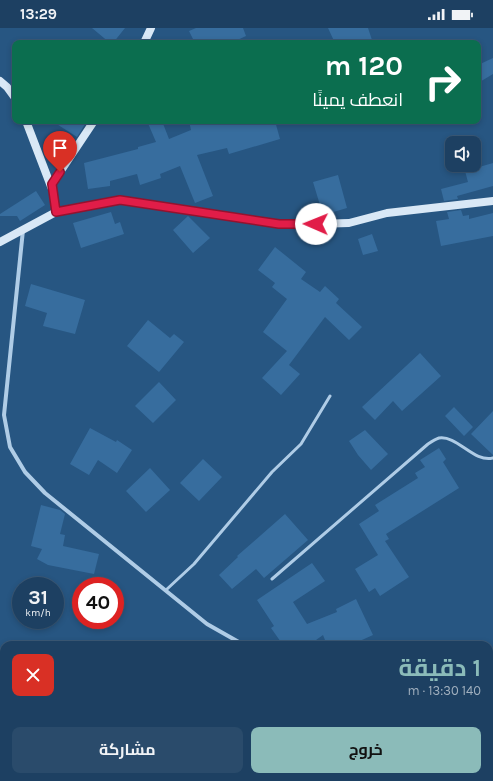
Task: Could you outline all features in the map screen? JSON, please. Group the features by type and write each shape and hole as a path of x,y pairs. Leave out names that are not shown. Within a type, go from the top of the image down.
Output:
{"street":[{"path":"145,40 151,28"},
{"path":"0,81 12,94"},
{"path":"27,124 53,191"},
{"path":"56,212 52,184 92,124"},
{"path":"0,242 56,212 120,200 279,224 349,223 387,213 493,201"},
{"path":"23,230 4,415 10,447 25,472 45,493 207,624 237,641"}],"lane":[{"path":"166,590 194,564 272,472 301,444 330,396"},
{"path":"272,579 428,444 439,438 448,439 478,456 489,459 493,458"}],"building":[{"path":"92,28 125,28 115,40 106,40"},
{"path":"196,28 243,28 246,36 237,40 194,40 189,31"},
{"path":"328,28 368,28 372,40 334,40"},
{"path":"493,58 493,74 481,81 481,64"},
{"path":"57,124 85,124 77,137"},
{"path":"148,124 163,124 169,139 191,130 190,124 276,124 280,139 229,154 227,148 197,155 213,196 195,203 180,166 160,174 161,178 140,185 137,174 110,181 110,186 88,189 84,163 138,149 138,147 156,142"},
{"path":"493,163 493,186 457,196 458,199 444,201 441,189 468,182 465,172 481,172 481,166"},
{"path":"338,175 347,208 323,215 313,182"},
{"path":"36,191 45,205 20,221 17,216 0,216 0,214"},
{"path":"461,210 463,216 469,215 469,219 493,213 493,236 441,246 436,221 449,219 447,212"},
{"path":"111,212 115,224 120,222 124,234 81,248 73,223"},
{"path":"188,216 210,238 193,253 173,230"},
{"path":"372,234 378,251 363,255 358,239"},
{"path":"275,247 306,272 301,279 320,292 325,286 339,299 336,303 362,327 349,340 325,317 289,365 300,374 281,395 262,378 287,351 263,332 287,299 272,287 275,283 258,270"},
{"path":"31,284 85,300 75,334 43,326 47,313 25,306"},
{"path":"148,320 170,338 174,334 184,342 159,372 127,346"},
{"path":"420,353 441,376 402,411 393,401 375,420 362,407"},
{"path":"159,382 176,400 153,423 135,406"},
{"path":"454,407 473,427 464,436 445,416"},
{"path":"493,411 493,455 471,434"},
{"path":"90,428 116,442 117,440 132,450 117,473 98,460 89,475 70,464"},
{"path":"365,430 388,454 371,470 358,455 349,441"},
{"path":"439,448 446,459 443,462 459,488 386,534 389,539 385,541 409,577 380,596 375,588 369,592 355,569 378,555 359,524 379,511 375,505 418,478 415,473 425,467 420,460"},
{"path":"203,459 222,477 199,501 180,483"},
{"path":"150,468 170,490 146,512 126,491"},
{"path":"41,505 60,510 65,514 60,534 65,535 63,546 99,554 94,574 48,565 37,559 42,549 31,546"},
{"path":"285,514 308,540 264,578 256,569 232,589 219,575 238,557 237,556"},
{"path":"312,563 325,581 293,602 307,624 337,612 336,609 356,599 373,635 360,641 325,641 323,635 315,641 280,641 271,628 274,626 257,600"}],"route":[{"path":"60,172 52,184 56,212 120,200 279,224 316,224"}]}
